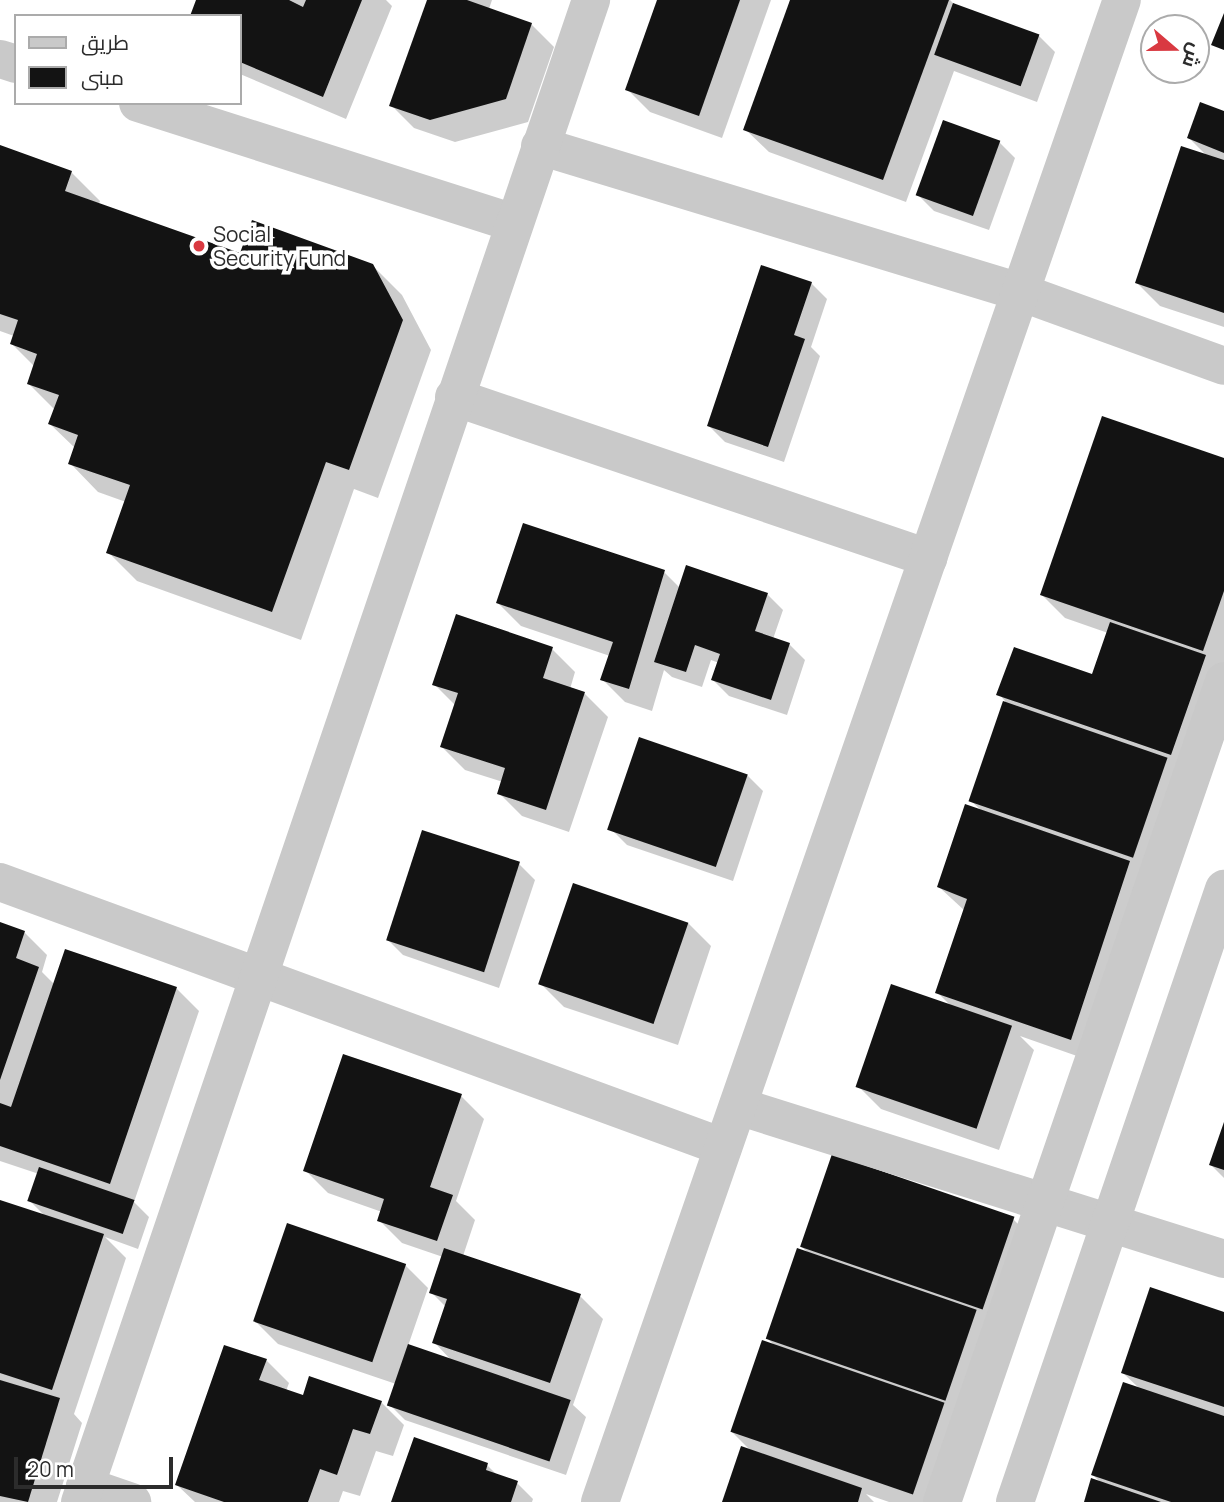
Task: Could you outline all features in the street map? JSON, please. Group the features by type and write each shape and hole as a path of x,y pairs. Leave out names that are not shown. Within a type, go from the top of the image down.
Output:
{"street":[{"path":"132,1502 83,1494 591,0"},
{"path":"600,1502 1122,0"},
{"path":"144,105 514,223"},
{"path":"540,146 1020,292 1224,366"},
{"path":"454,397 928,558"},
{"path":"942,1502 1224,681"},
{"path":"0,882 723,1147"},
{"path":"1015,1502 1224,889"},
{"path":"738,1106 1113,1221 1224,1259"}],"building":[{"path":"196,0 289,0 303,7 306,0 362,0 323,97 242,63 242,14 191,14"},
{"path":"427,0 467,0 532,23 506,99 430,120 389,106"},
{"path":"657,0 740,0 699,116 625,90"},
{"path":"790,0 949,0 883,180 743,130"},
{"path":"953,3 1039,34 1021,86 934,55"},
{"path":"1224,13 1224,50 1211,45"},
{"path":"1200,102 1224,111 1224,153 1187,138"},
{"path":"943,120 1000,141 973,216 916,195"},
{"path":"0,145 72,171 65,191 240,253 252,220 373,264 403,320 349,470 326,462 272,612 106,553 130,485 68,464 78,435 48,424 59,395 27,384 37,354 10,344 18,320 0,314"},
{"path":"1181,146 1224,160 1224,313 1135,283"},
{"path":"761,265 812,282 794,335 805,339 768,447 707,426"},
{"path":"1102,416 1224,458 1224,591 1203,651 1040,595"},
{"path":"523,523 665,570 629,689 600,680 613,642 496,603"},
{"path":"686,565 768,593 755,631 790,643 771,700 711,680 720,654 695,645 686,672 654,662"},
{"path":"456,614 553,647 543,678 585,692 546,810 497,794 505,768 440,747 458,693 432,685"},
{"path":"1110,622 1206,655 1171,755 996,695 1014,647 1092,674"},
{"path":"1003,701 1168,758 1133,858 968,801"},
{"path":"639,737 748,774 716,867 607,830"},
{"path":"965,804 1130,861 1071,1040 935,993 967,899 937,887"},
{"path":"422,830 520,862 484,972 386,940"},
{"path":"573,883 688,923 654,1024 538,984"},
{"path":"0,922 25,931 16,958 39,967 0,1080"},
{"path":"65,949 177,987 110,1184 0,1146 0,1103 11,1107"},
{"path":"891,984 1012,1026 977,1129 856,1087"},
{"path":"343,1054 462,1094 430,1187 453,1195 437,1241 377,1221 384,1199 303,1171"},
{"path":"1224,1122 1224,1170 1209,1165"},
{"path":"832,1154 1014,1217 983,1309 800,1247"},
{"path":"39,1167 134,1200 123,1234 27,1201"},
{"path":"0,1200 104,1234 52,1390 0,1373"},
{"path":"287,1223 406,1264 372,1362 253,1321"},
{"path":"444,1248 581,1294 550,1383 432,1343 447,1299 429,1293"},
{"path":"797,1248 977,1310 945,1401 766,1339"},
{"path":"1150,1287 1224,1312 1224,1407 1121,1373"},
{"path":"762,1340 944,1403 913,1495 730,1432"},
{"path":"408,1344 571,1400 549,1461 387,1405"},
{"path":"224,1345 267,1359 259,1380 303,1395 309,1376 382,1401 370,1434 353,1429 337,1475 320,1469 308,1502 224,1502 175,1485"},
{"path":"0,1380 60,1398 28,1502 0,1496"},
{"path":"1123,1382 1224,1416 1224,1502 1171,1502 1091,1475"},
{"path":"414,1437 488,1463 486,1470 518,1481 511,1502 391,1502"},
{"path":"741,1446 862,1488 858,1502 722,1502"},
{"path":"1091,1478 1161,1502 1084,1502"}],"place":[{"name":"Social Security Fund","path":"199,246"}]}
